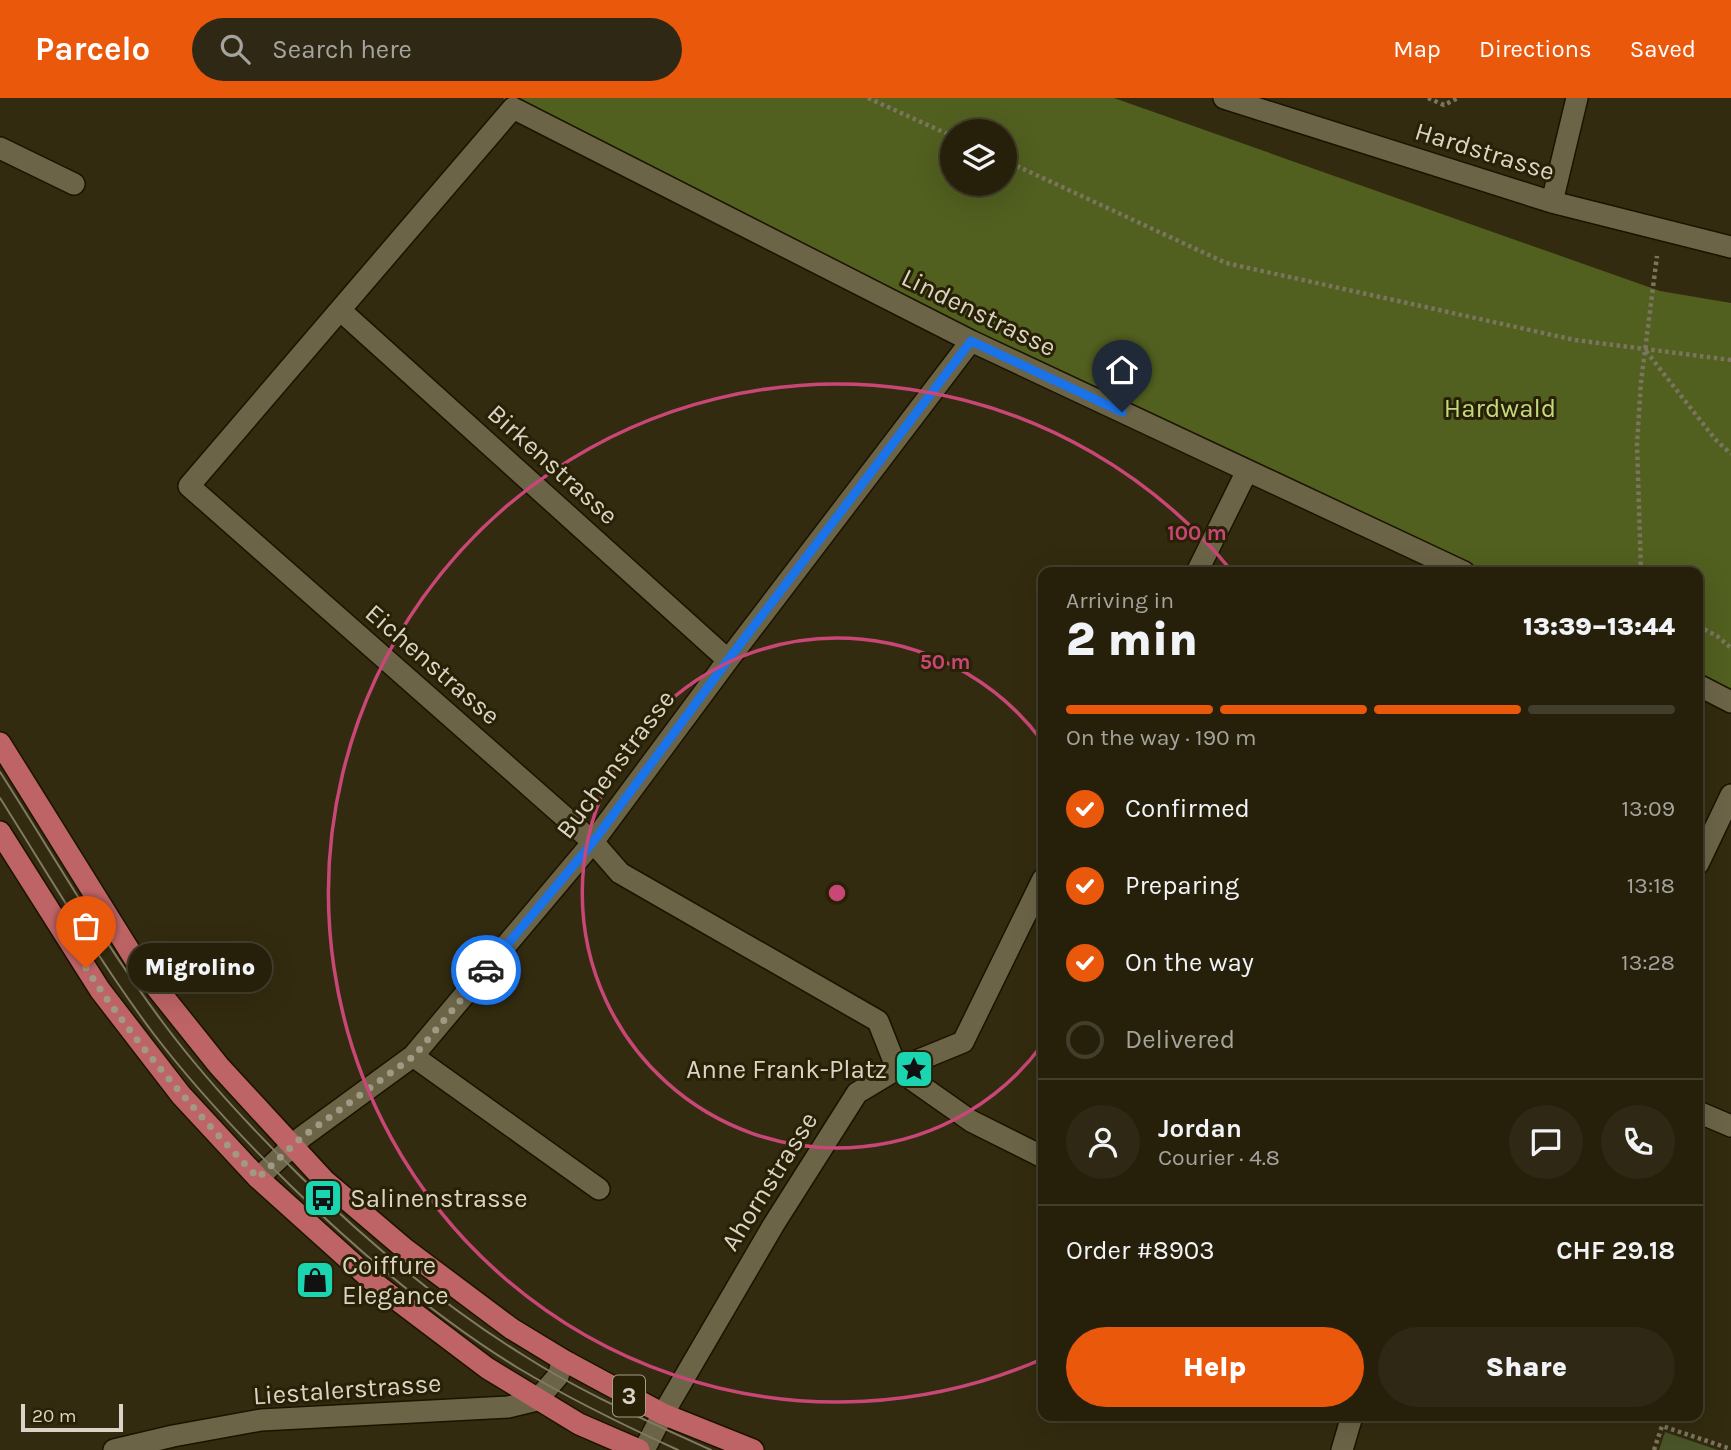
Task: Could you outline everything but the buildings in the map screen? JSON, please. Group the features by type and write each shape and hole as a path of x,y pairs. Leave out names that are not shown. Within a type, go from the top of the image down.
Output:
{"main road":[{"name":"3","path":"0,743 139,966 219,1066 325,1181 405,1249 512,1329 563,1360 663,1413 753,1450"},
{"name":"3","path":"0,832 100,990 181,1095 258,1178 376,1284 487,1368 579,1424 639,1450"}],"street":[{"name":"Hardstrasse","path":"1224,98 1552,202 1731,247"},
{"path":"1552,202 1577,98"},
{"name":"Eichenstrasse","path":"513,108 189,486 593,842 620,873 877,1021 897,1069"},
{"name":"Lindenstrasse","path":"513,108 971,341 1453,567"},
{"path":"0,148 74,184"},
{"name":"Birkenstrasse","path":"340,310 728,660"},
{"name":"Buchenstrasse","path":"258,1178 290,1146 414,1056 593,842 971,341"},
{"path":"1199,567 1247,471"},
{"path":"1703,688 1731,702"},
{"path":"1703,854 1731,795"},
{"name":"Ahornstrasse","path":"644,1450 774,1224 857,1093 897,1069 963,1042 1038,889"},
{"path":"414,1056 598,1189"},
{"path":"897,1069 971,1121 1038,1154"},
{"path":"1703,1114 1731,1126"},
{"path":"537,1400 558,1376 563,1360"},
{"name":"Liestalerstrasse","path":"114,1450 261,1420 508,1407 537,1400"},
{"path":"1342,1450 1351,1421"}],"path":[{"path":"868,98 940,131"},
{"path":"1429,98 1444,106 1458,98"},
{"path":"1017,166 1226,263 1575,340 1731,360"},
{"path":"1642,567 1637,444 1641,382 1660,230"},
{"path":"1646,351 1715,439 1731,454"},
{"path":"1703,629 1731,648"},
{"path":"1654,1450 1662,1426 1731,1449"}],"green space":[{"name":"Hardwald","path":"503,98 1114,98 1660,291 1731,303 1731,702 1703,688 1703,567 1454,567 513,108"},
{"path":"1665,1432 1718,1450 1659,1450"}],"tram line":[{"path":"0,772 100,931 164,1024 230,1103 327,1202 380,1250 493,1336 545,1369 592,1394 711,1450"},
{"path":"0,798 132,1005 219,1112 291,1186 344,1236 457,1328 518,1368 577,1401 678,1450"}],"way so far":[{"path":"86,968 181,1095 258,1178 290,1146 414,1056 486,970"}],"place":[{"name":"Migrolino","path":"86,968"},
{"name":"Anne Frank-Platz","path":"914,1069"},
{"name":"Salinenstrasse","path":"323,1198"},
{"name":"Coiffure Elegance","path":"315,1280"}],"route":[{"path":"486,970 593,842 971,341 1122,412"}]}
